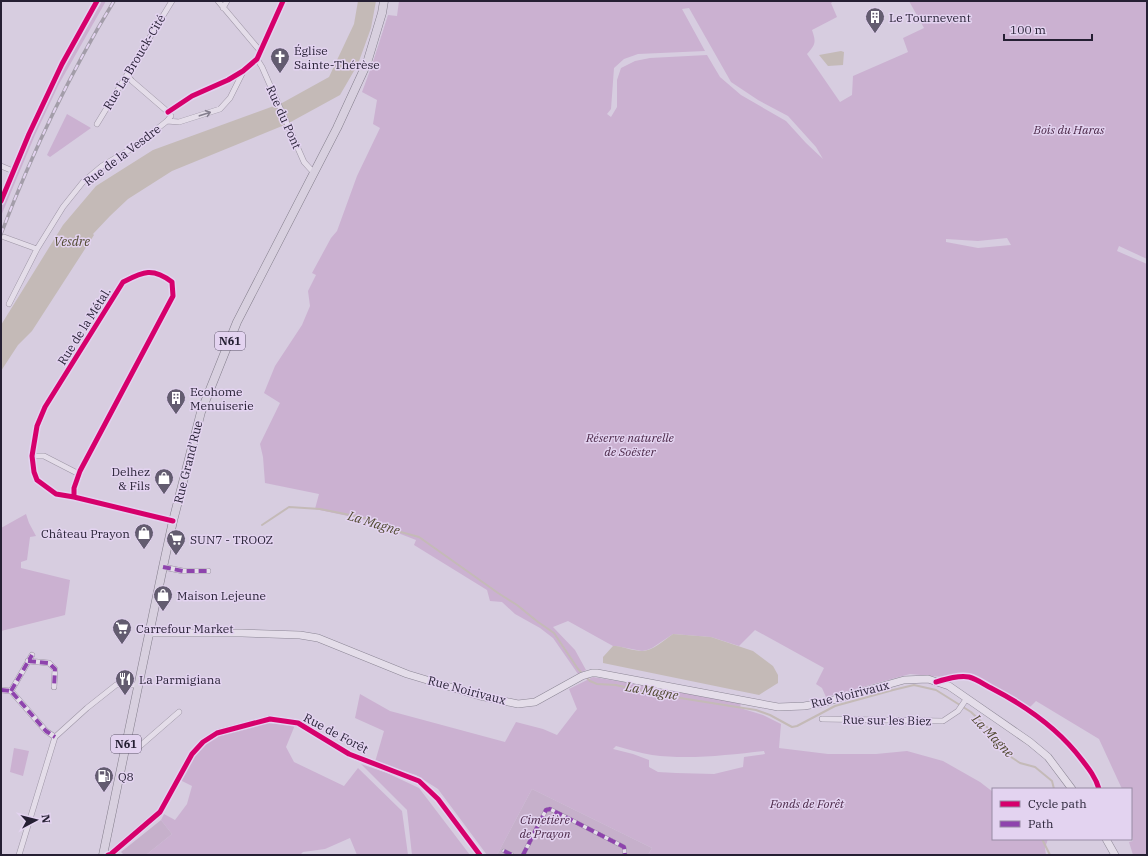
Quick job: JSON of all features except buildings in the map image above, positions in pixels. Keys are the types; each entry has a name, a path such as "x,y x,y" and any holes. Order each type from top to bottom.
{"main road":[{"name":"Rue Grand'Rue","path":"103,855 173,521 201,412 235,328 337,128 367,63 384,1"},
{"name":"Rue Noirivaux","path":"149,633 300,634 318,638 407,674 480,696 518,704 535,702 585,675 597,673 778,707 804,706 822,703 904,680 928,680 949,686 965,701 1030,742 1048,757 1071,788"},
{"path":"1108,840 1115,855"}],"street":[{"path":"1,201 13,171 62,64 97,1"},
{"name":"Rue La Brouck-Cité","path":"97,124 172,1"},
{"path":"218,1 261,52"},
{"path":"223,8 227,1"},
{"name":"Rue de la Vesdre","path":"168,112 192,96 228,80 243,71 257,59 283,1"},
{"name":"Rue du Pont","path":"257,59 262,67 304,162 314,172"},
{"name":"Rue de la Vesdre","path":"167,121 179,122 220,109 230,98 243,71"},
{"name":"Rue de la Vesdre","path":"9,304 37,249 62,207 83,182 102,166 129,150 167,121 171,116 127,75"},
{"path":"1,166 13,171"},
{"path":"4,238 37,249"},
{"name":"Rue de la Métal.","path":"74,497 74,488 79,474 173,296 172,282 162,275 143,272 123,282 45,407 37,426 32,456 34,472 37,480 56,494 173,521"},
{"path":"32,456 44,456 79,474"},
{"path":"163,567 183,571 208,571"},
{"path":"11,690 32,655"},
{"path":"28,661 49,663 55,669 54,687"},
{"path":"936,682 950,677 969,677 1011,698 1030,710 1063,737 1091,771 1099,788"},
{"path":"18,855 55,737 87,708 116,685 139,685"},
{"path":"1,690 11,690 46,731 55,737"},
{"name":"Rue sur les Biez","path":"822,719 943,721 958,711 965,701"},
{"path":"125,750 140,746 179,712"},
{"name":"Rue de Forêt","path":"108,855 160,812 192,754 203,742 217,733 270,719 298,723 349,754 419,781 438,799 480,855"},
{"path":"523,855 546,810 550,809 624,847 625,855"},
{"path":"504,851 512,855"}],"green space":[{"path":"102,1 106,1 59,84 35,135 1,216 1,207 9,186 56,83"},
{"path":"399,1 834,1 831,3 837,17 812,30 814,43 807,54 840,102 852,95 853,76 908,52 903,38 924,28 909,1 1147,1 1147,259 1119,246 1117,251 1147,264 1147,855 1133,855 1129,842 1133,841 1132,788 1122,788 1099,739 1036,701 1029,708 969,675 957,674 942,677 910,674 826,697 822,688 816,684 824,668 755,630 739,646 711,637 673,634 652,648 642,651 613,646 568,621 553,627 575,650 586,670 578,674 553,638 540,628 515,614 502,602 490,601 487,590 414,545 416,540 362,519 315,509 319,494 265,483 263,457 260,444 280,403 264,393 275,366 302,325 310,306 308,291 316,275 312,273 331,238 337,231 357,176 380,128 373,124 377,100 362,92 388,15 397,16","holes":["689,8 731,82 758,100 788,116 816,147 823,159 786,121 741,95 720,77 707,55 650,58 635,61 621,68 617,80 617,107 611,117 607,114 611,109 614,68 624,59 638,54 705,51 682,9","1007,238 1011,245 978,248 946,242 946,239 978,241"]},
{"path":"67,114 91,128 50,157 47,155"},
{"path":"26,514 36,536 30,537 27,560 21,562 21,568 70,580 65,615 1,631 1,528"},
{"name":"Fonds de Forêt","path":"593,677 741,703 740,708 763,715 781,724 779,748 828,754 876,754 907,751 943,761 980,782 992,791 992,840 1048,840 1045,848 1046,855 648,855 652,848 532,789 497,855 487,855 438,789 416,775 375,762 384,731 355,718 360,694 390,711 505,742 516,722 543,729 557,735 577,709 569,689","holes":["616,746 648,754 680,757 764,751 765,754 744,757 743,767 714,774 676,773 658,772 649,767 649,760 613,749"]},
{"path":"269,723 295,725 286,747 294,762 344,786 358,768 402,811 408,855 357,855 350,838 325,849 303,852 300,855 146,855 172,834 161,820 164,814 175,820 187,804 192,786 180,780 197,753 211,740 219,736 244,728"},
{"path":"14,748 29,751 23,776 10,772"},
{"path":"361,764 387,773 419,788 470,855 412,855 407,810"},
{"name":"Cimetière de Prayon","path":"532,789 652,848 648,855 497,855"},
{"path":"161,820 172,834 146,855 124,855 121,852"}],"water":[{"name":"Vesdre","path":"358,1 376,1 371,28 358,64 340,95 287,124 172,171 128,199 93,234 94,235 32,331 18,345 1,371 1,325 63,225 96,186 153,150 282,103 329,77 354,24"},
{"path":"841,51 844,52 843,65 828,66 819,55"},
{"path":"673,634 711,637 753,651 773,666 778,675 778,683 759,695 603,663 603,657 613,646 646,651"}],"waterway":[{"name":"La Magne","path":"262,525 289,507 320,509 365,518 397,531 419,537 517,605 554,633 583,674"},
{"name":"La Magne","path":"586,677 590,681 597,684 616,685 655,694 756,710 770,715 792,727 797,726 835,706 893,690 914,685 936,690 971,712 987,727 1008,755 1020,763 1035,767 1052,781 1054,788"},
{"name":"La Magne","path":"1042,840 1050,855"}],"railway":[{"path":"1,234 25,174 52,115 97,29 114,1"}],"marked path":[{"path":"163,567 183,571 208,571"},
{"path":"11,691 32,655"},
{"path":"28,661 49,663 55,669 54,687"},
{"path":"1,690 11,691 46,731 55,737"},
{"path":"523,855 546,810 550,809 624,847 625,855"},
{"path":"504,851 512,855"}],"cycle path":[{"path":"1,201 29,134 62,64 97,1"},
{"path":"168,112 192,96 228,80 243,71 257,59 283,1"},
{"path":"74,497 74,488 80,471 173,296 172,282 159,274 142,274 123,282 45,407 37,426 32,456 34,472 37,480 56,494 173,521"},
{"path":"936,682 957,677 969,677 1017,702 1052,728 1073,748 1085,763 1099,788"},
{"path":"108,855 160,812 192,754 203,742 217,733 270,719 298,723 349,754 419,781 438,799 480,855"}],"place":[{"name":"Le Tournevent","path":"875,34"},
{"name":"Église Sainte-Thérèse","path":"280,74"},
{"name":"Ecohome Menuiserie","path":"176,415"},
{"name":"Delhez & Fils","path":"164,495"},
{"name":"Château Prayon","path":"144,550"},
{"name":"SUN7 - TROOZ","path":"176,556"},
{"name":"Maison Lejeune","path":"163,612"},
{"name":"Carrefour Market","path":"122,645"},
{"name":"La Parmigiana","path":"125,696"},
{"name":"Q8","path":"104,793"}],"park label":[{"name":"Bois du Haras","path":"1069,129"},
{"name":"Réserve naturelle de Soëster","path":"630,444"}]}
